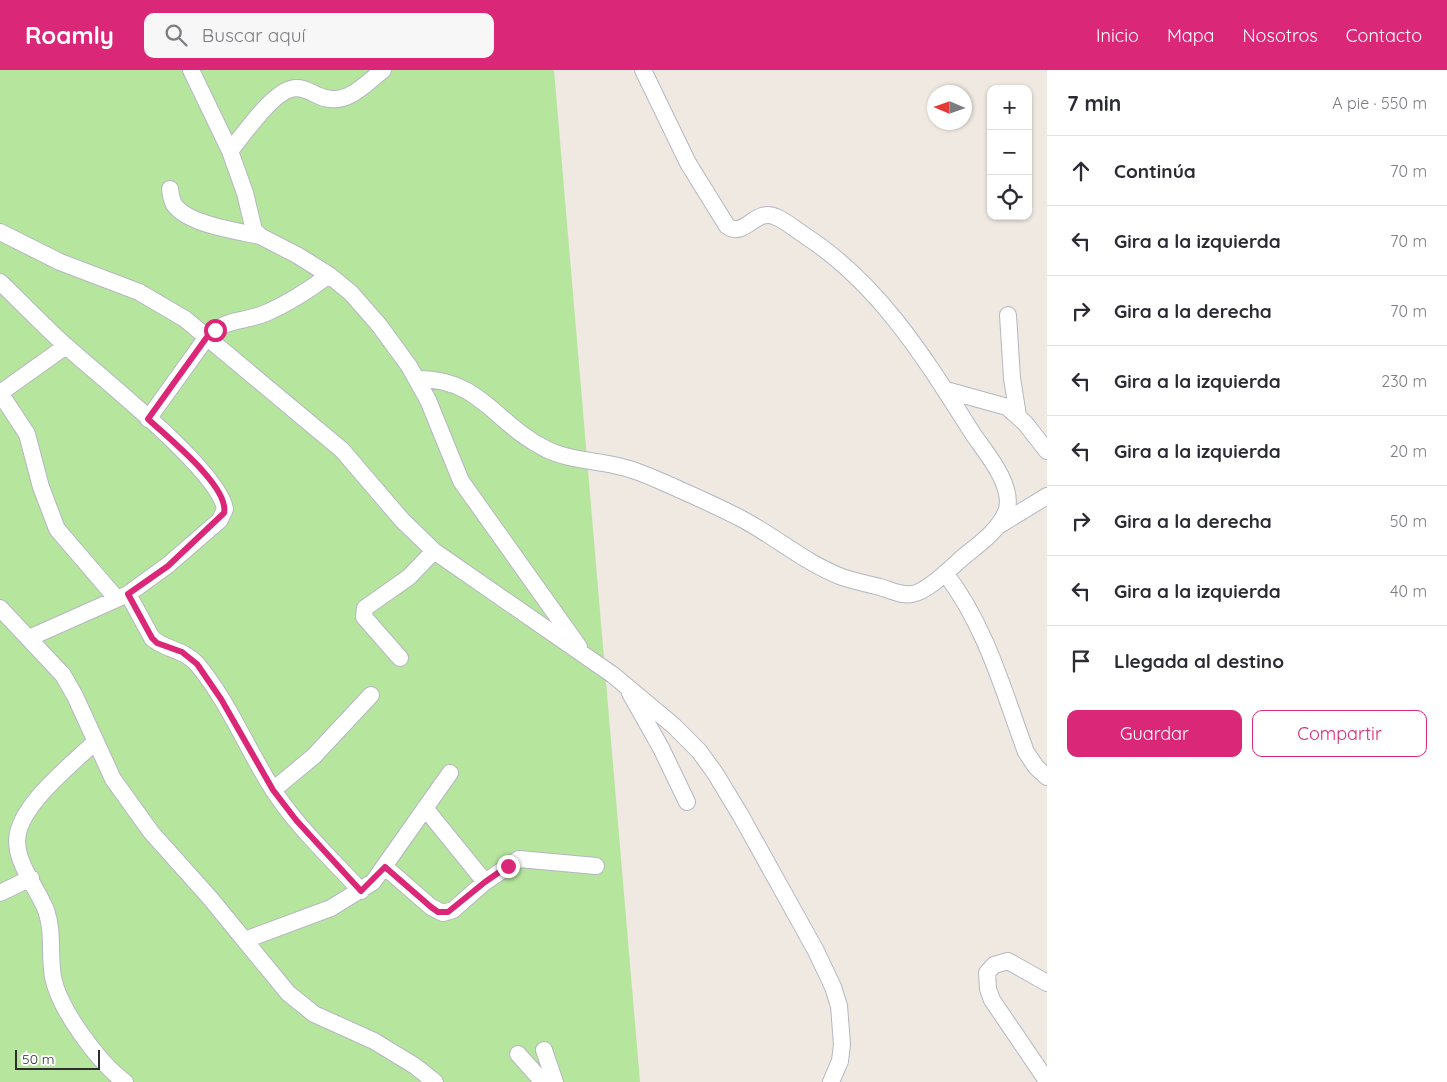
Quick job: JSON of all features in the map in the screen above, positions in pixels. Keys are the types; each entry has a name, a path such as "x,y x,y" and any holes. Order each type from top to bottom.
{"street":[{"path":"191,70 230,151 245,193 251,223 260,236"},
{"path":"230,151 282,92 300,88 326,99 341,100 357,92 383,70"},
{"path":"643,70 688,163 727,226 731,230 742,229 759,216 770,214 818,243 853,273 887,309 921,353 946,390 1003,484 1007,500 1006,510 995,528"},
{"path":"170,189 174,206 182,213 221,228 260,236 297,255 329,275 365,306 417,379 428,400 461,481 583,653"},
{"path":"0,232 60,262 140,292 163,305 207,337 342,450 402,520 434,551 583,653 628,687 674,726 715,773 816,951 833,987 842,1028 840,1062 831,1082"},
{"path":"148,419 207,337 224,324 278,308 329,275"},
{"path":"0,282 66,346 206,474 221,495 225,509 220,520 168,566 122,597 29,638"},
{"path":"1008,314 1012,378 1018,416"},
{"path":"66,346 0,393 27,434 41,487 57,529 122,597 157,643 189,656 206,676 273,790 296,820 361,891"},
{"path":"417,379 434,379 465,389 479,397 526,436 546,449 572,458 621,466 648,475 740,518 796,553 841,576 900,593 913,594 945,573 995,528 1047,496"},
{"path":"946,390 1007,407 1018,416 1047,451"},
{"path":"400,658 364,617 365,608 409,577 434,551"},
{"path":"945,573 967,603 981,630 1026,752 1036,767 1047,777"},
{"path":"0,608 62,675 75,696 114,779 151,832 300,1005 314,1014 374,1041 417,1074 435,1082"},
{"path":"628,687 661,748 687,802"},
{"path":"273,790 314,756 371,695"},
{"path":"95,742 42,795 20,823 16,846 50,924 55,985 73,1020 101,1059 113,1073 125,1082"},
{"path":"245,940 330,908 361,891 385,867 450,773"},
{"path":"425,808 485,882"},
{"path":"385,867 431,907 443,913 453,910 485,882 519,859 596,866"},
{"path":"0,893 31,878"},
{"path":"1047,983 1008,961 994,965 987,973 992,1000 1047,1081"},
{"path":"544,1050 556,1082"},
{"path":"518,1054 543,1082"}],"green space":[{"path":"0,70 554,70 640,1082 0,1082"}],"route":[{"path":"215,330 207,337 148,419 206,474 221,495 225,509 220,520 168,566 128,594 148,633 157,643 182,652 197,664 221,699 273,790 296,820 361,891 373,882 385,867 431,907 443,913 453,910 485,882 508,866"}]}
